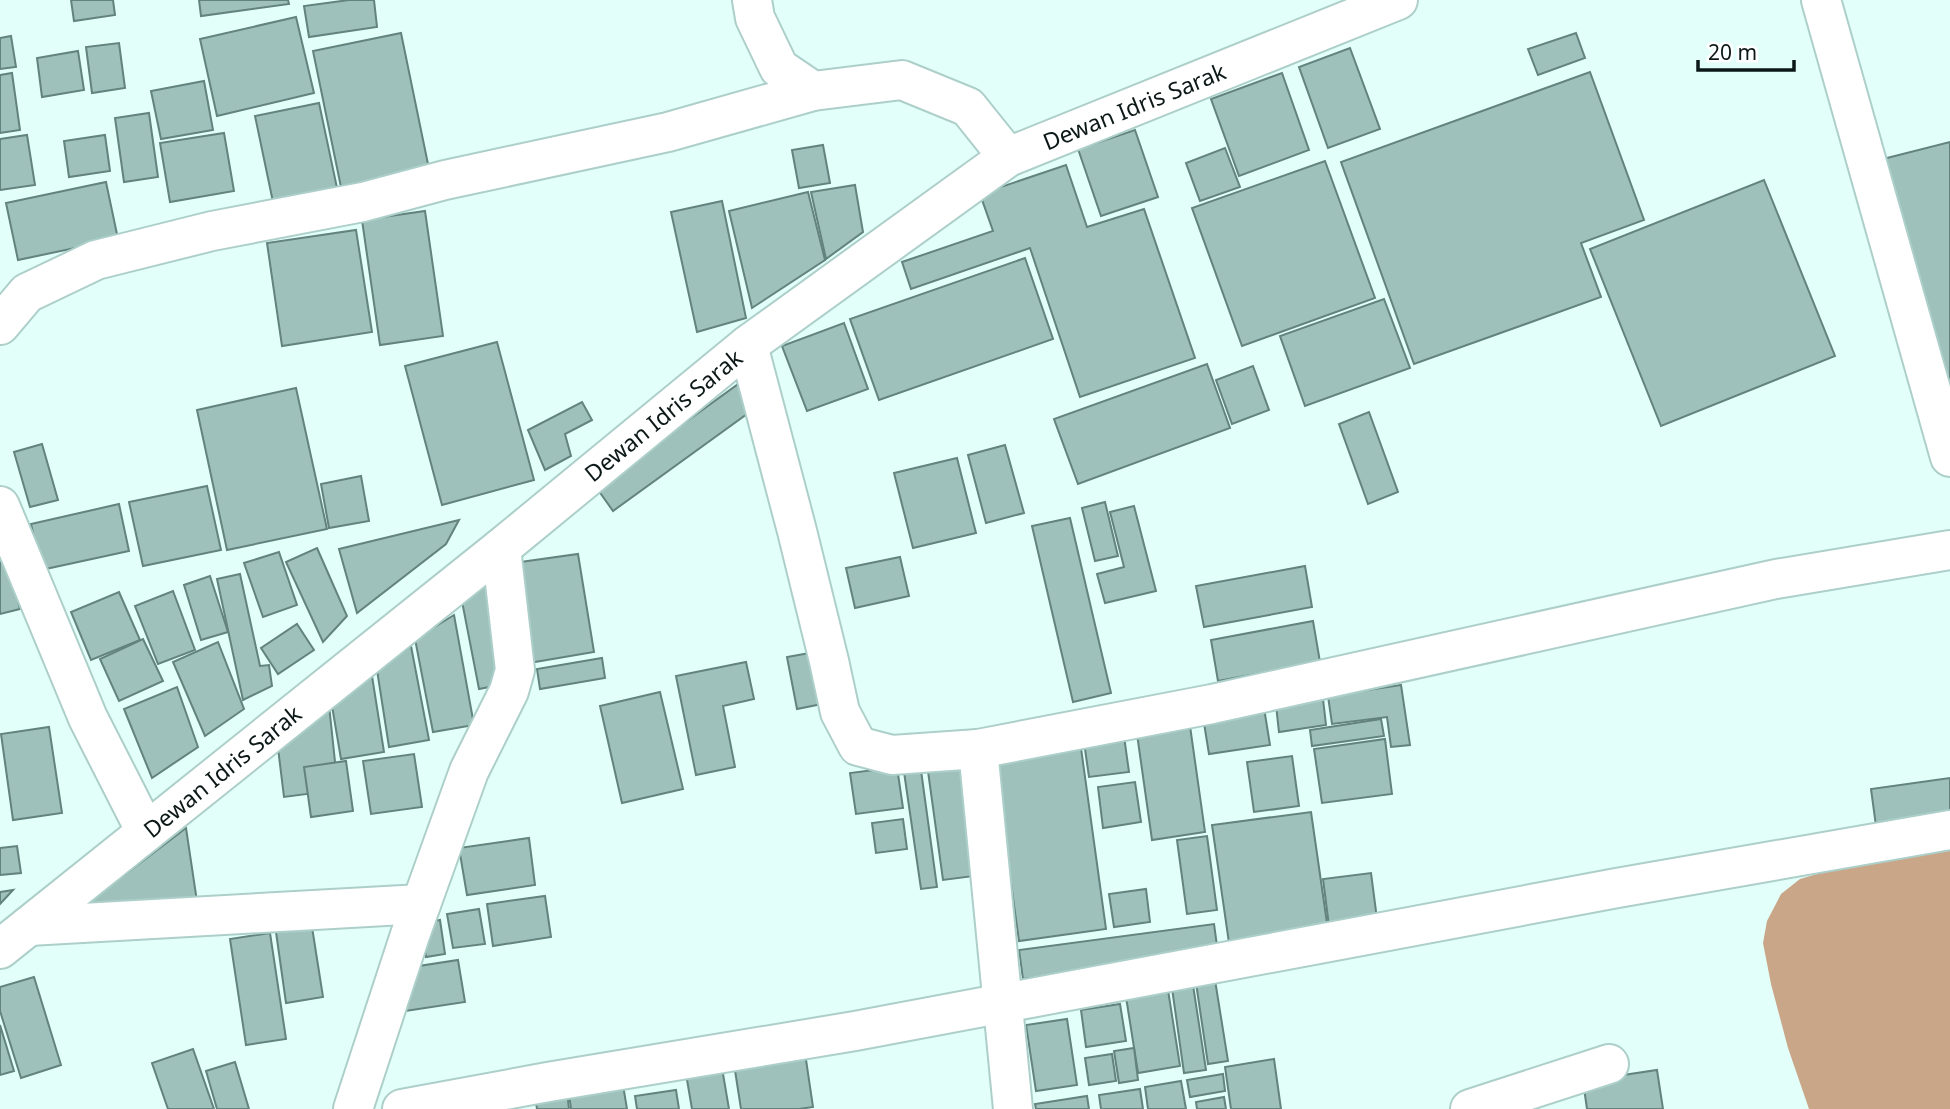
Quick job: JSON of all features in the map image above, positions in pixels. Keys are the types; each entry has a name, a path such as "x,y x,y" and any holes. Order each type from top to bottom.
{"street":[{"path":"752,0 755,18 779,68 813,91"},
{"name":"Dewan Idris Sarak","path":"0,949 501,548 748,345 1008,157 1398,0"},
{"path":"1821,0 1950,457"},
{"path":"0,325 27,293 96,260 212,231 363,202 445,180 668,132 813,91 902,80 968,107 1008,157"},
{"path":"748,345 804,557 840,712 858,746 892,755 978,749 1212,704 1776,579 1950,550"},
{"path":"0,506 88,718 146,832"},
{"path":"354,1109 421,904 469,771 509,691 516,670 501,548"},
{"path":"978,749 1013,1109"},
{"path":"402,1109 855,1031 1617,888 1950,830"},
{"path":"29,926 421,904"},
{"path":"1470,1109 1609,1064"}],"shaded area":[{"path":"1950,839 1950,1109 1809,1109 1788,1048 1763,943 1767,921 1781,894 1800,879 1902,849"}],"building":[{"path":"71,0 113,0 115,15 74,21"},
{"path":"199,0 288,0 289,4 201,16"},
{"path":"349,0 374,0 377,27 309,37 304,6"},
{"path":"296,17 314,93 217,116 200,39"},
{"path":"401,33 429,169 341,187 313,51"},
{"path":"1576,33 1585,58 1538,75 1528,49"},
{"path":"11,36 16,67 0,69 0,38"},
{"path":"119,43 125,88 92,93 86,47"},
{"path":"1350,48 1380,129 1328,148 1299,67"},
{"path":"78,51 84,90 42,97 37,58"},
{"path":"1590,72 1644,220 1581,243 1601,297 1414,364 1341,162"},
{"path":"12,73 20,130 0,133 0,75"},
{"path":"1282,73 1309,150 1239,176 1211,99"},
{"path":"204,81 213,130 161,139 151,91"},
{"path":"319,103 337,188 273,202 255,116"},
{"path":"149,113 158,177 124,182 115,118"},
{"path":"1135,130 1158,197 1101,216 1078,149"},
{"path":"224,133 234,191 170,202 160,143"},
{"path":"27,135 35,185 0,190 0,139"},
{"path":"105,135 110,171 69,177 64,141"},
{"path":"1950,142 1950,420 1883,159"},
{"path":"823,145 830,183 799,188 792,150"},
{"path":"1225,148 1240,187 1200,201 1186,163"},
{"path":"1325,161 1375,298 1242,346 1192,208"},
{"path":"1066,165 1087,227 1144,209 1195,358 1080,397 1030,248 911,289 902,262 993,231 980,194"},
{"path":"1764,180 1835,356 1661,426 1590,249"},
{"path":"106,182 118,239 18,260 6,203"},
{"path":"855,185 863,232 826,259 811,192"},
{"path":"808,192 825,260 752,308 729,211"},
{"path":"722,201 746,318 697,332 671,212"},
{"path":"425,211 443,336 380,345 362,220"},
{"path":"356,230 372,332 282,346 267,243"},
{"path":"1025,258 1053,339 879,400 850,319"},
{"path":"1384,299 1410,368 1305,406 1280,336"},
{"path":"844,323 868,389 807,411 782,346"},
{"path":"497,342 534,480 442,505 405,366"},
{"path":"1207,364 1230,428 1078,484 1054,419"},
{"path":"1253,366 1269,410 1232,424 1216,380"},
{"path":"741,382 758,406 613,511 596,487"},
{"path":"296,388 327,529 227,550 197,410"},
{"path":"582,402 592,420 565,434 571,456 545,470 528,430"},
{"path":"1369,412 1398,492 1368,504 1339,424"},
{"path":"42,444 58,500 30,507 14,452"},
{"path":"1005,445 1024,513 986,523 968,455"},
{"path":"957,458 976,533 913,548 894,473"},
{"path":"361,476 369,521 329,528 321,484"},
{"path":"207,486 221,550 143,566 129,502"},
{"path":"1105,502 1118,556 1095,561 1082,508"},
{"path":"119,504 129,551 41,570 31,524"},
{"path":"1134,506 1156,591 1105,603 1097,574 1124,567 1110,512"},
{"path":"1070,518 1111,693 1073,702 1032,526"},
{"path":"459,520 446,544 357,613 339,549"},
{"path":"0,528 20,609 0,614"},
{"path":"317,548 347,616 323,642 286,562"},
{"path":"279,552 297,605 263,617 244,563"},
{"path":"578,554 594,652 523,664 507,564"},
{"path":"900,557 909,596 855,608 846,568"},
{"path":"1305,566 1312,607 1204,627 1196,586"},
{"path":"240,574 260,666 269,665 272,686 243,700 217,579"},
{"path":"210,576 228,632 201,640 184,585"},
{"path":"486,585 505,684 479,689 460,591"},
{"path":"173,591 195,650 158,664 135,606"},
{"path":"119,592 140,640 91,660 71,612"},
{"path":"454,615 474,725 433,732 415,639"},
{"path":"1313,621 1320,662 1218,681 1211,640"},
{"path":"297,624 314,650 278,674 261,648"},
{"path":"143,639 163,681 119,701 100,659"},
{"path":"218,642 244,709 205,736 173,662"},
{"path":"411,646 429,740 389,747 377,670"},
{"path":"821,651 832,702 797,709 787,657"},
{"path":"602,658 605,678 540,689 537,669"},
{"path":"746,662 754,699 723,706 735,767 696,775 676,676"},
{"path":"372,676 384,752 341,759 332,706"},
{"path":"1401,685 1410,745 1391,747 1387,717 1332,724 1328,696"},
{"path":"177,687 198,747 152,778 124,709"},
{"path":"660,692 683,789 622,803 600,706"},
{"path":"1323,699 1326,725 1279,732 1276,705"},
{"path":"329,705 338,790 284,797 278,748"},
{"path":"1264,708 1270,745 1209,754 1203,717"},
{"path":"1381,719 1384,736 1312,746 1310,730"},
{"path":"1190,726 1205,832 1152,840 1137,734"},
{"path":"49,727 62,813 13,820 1,734"},
{"path":"1123,729 1129,772 1089,777 1083,735"},
{"path":"1385,739 1392,794 1322,803 1314,749"},
{"path":"1081,748 1106,929 1019,941 994,761"},
{"path":"414,754 422,807 371,814 363,761"},
{"path":"1292,756 1299,806 1254,812 1247,762"},
{"path":"966,759 982,875 943,880 927,764"},
{"path":"346,761 353,811 311,817 304,767"},
{"path":"920,763 937,887 921,889 903,765"},
{"path":"897,767 903,808 856,814 850,773"},
{"path":"1950,778 1950,816 1876,826 1871,789"},
{"path":"1135,782 1141,822 1103,828 1098,787"},
{"path":"1311,812 1328,930 1229,943 1212,825"},
{"path":"903,819 907,849 876,853 872,823"},
{"path":"186,828 198,908 102,918 89,902"},
{"path":"1207,836 1217,910 1187,914 1177,840"},
{"path":"529,838 535,885 467,895 459,848"},
{"path":"17,846 21,873 0,875 0,848"},
{"path":"1371,873 1377,919 1329,926 1323,879"},
{"path":"1146,889 1150,922 1114,927 1109,894"},
{"path":"13,890 0,904 0,892"},
{"path":"545,896 551,937 493,946 487,904"},
{"path":"479,909 485,944 453,948 447,914"},
{"path":"440,920 445,954 426,957 421,923"},
{"path":"1214,924 1218,953 1023,979 1019,950"},
{"path":"312,927 323,997 286,1003 276,932"},
{"path":"270,933 286,1039 246,1045 230,939"},
{"path":"458,960 465,1002 392,1013 406,968"},
{"path":"34,977 61,1065 21,1078 0,1011 0,987"},
{"path":"1215,980 1228,1061 1208,1064 1196,983"},
{"path":"1193,985 1206,1070 1184,1073 1172,988"},
{"path":"1168,990 1180,1066 1138,1073 1126,997"},
{"path":"1120,1004 1126,1041 1086,1047 1081,1010"},
{"path":"1067,1019 1077,1085 1036,1091 1026,1025"},
{"path":"0,1025 14,1071 0,1075"},
{"path":"1134,1048 1138,1080 1119,1083 1114,1051"},
{"path":"193,1049 214,1109 168,1109 152,1063"},
{"path":"805,1053 813,1107 741,1109 734,1064"},
{"path":"1112,1054 1116,1081 1089,1085 1085,1058"},
{"path":"1274,1059 1281,1109 1231,1109 1225,1067"},
{"path":"235,1062 249,1109 217,1109 206,1071"},
{"path":"722,1068 729,1109 692,1109 686,1074"},
{"path":"1657,1070 1663,1109 1587,1109 1583,1081"},
{"path":"1223,1074 1225,1091 1190,1097 1187,1080"},
{"path":"1181,1081 1186,1109 1148,1109 1145,1087"},
{"path":"623,1085 627,1109 571,1109 569,1093"},
{"path":"1140,1089 1143,1109 1101,1109 1099,1095"},
{"path":"676,1090 679,1109 637,1109 635,1096"},
{"path":"567,1092 569,1109 537,1109 535,1097"},
{"path":"1087,1096 1089,1109 1036,1109 1035,1104"},
{"path":"1224,1097 1226,1109 1197,1109 1196,1102"}]}
